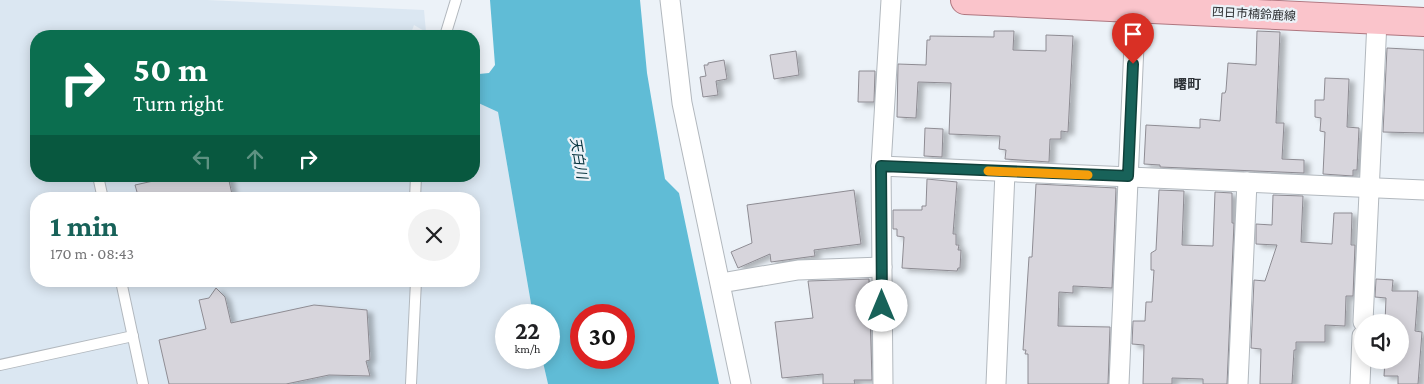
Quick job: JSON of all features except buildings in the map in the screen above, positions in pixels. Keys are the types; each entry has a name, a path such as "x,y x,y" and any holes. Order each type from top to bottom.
{"main road":[{"name":"四日市楠鈴鹿線","path":"965,0 1135,4 1361,13 1424,22"}],"street":[{"path":"670,0 682,103 741,384"},
{"path":"883,384 881,166 891,0"},
{"path":"1119,384 1135,4"},
{"path":"1361,13 1369,188 1363,314"},
{"path":"881,166 1424,190"},
{"path":"996,384 1005,172"},
{"path":"1238,384 1247,182"},
{"path":"721,283 798,270 882,267"},
{"path":"1360,384 1361,369"}],"lane":[{"path":"447,30 456,0"},
{"path":"122,287 143,384"},
{"path":"411,384 416,287"},
{"path":"0,366 133,336"}],"shaded area":[{"path":"0,0 207,0 424,10 426,30 414,25 412,30 30,30 30,182 480,182 480,104 498,112 531,304 495,304 495,369 545,369 548,384 0,384"}],"water":[{"name":"天白川","path":"490,0 640,0 647,73 665,179 679,193 719,384 548,384 545,369 560,369 560,304 531,304 498,112 480,104 480,74 489,73 495,65"}],"slow traffic":[{"path":"988,171 1088,175"}],"district":[{"name":"曙町","path":"1187,84"}],"route":[{"path":"882,306 881,166 1128,176 1133,64"}]}
